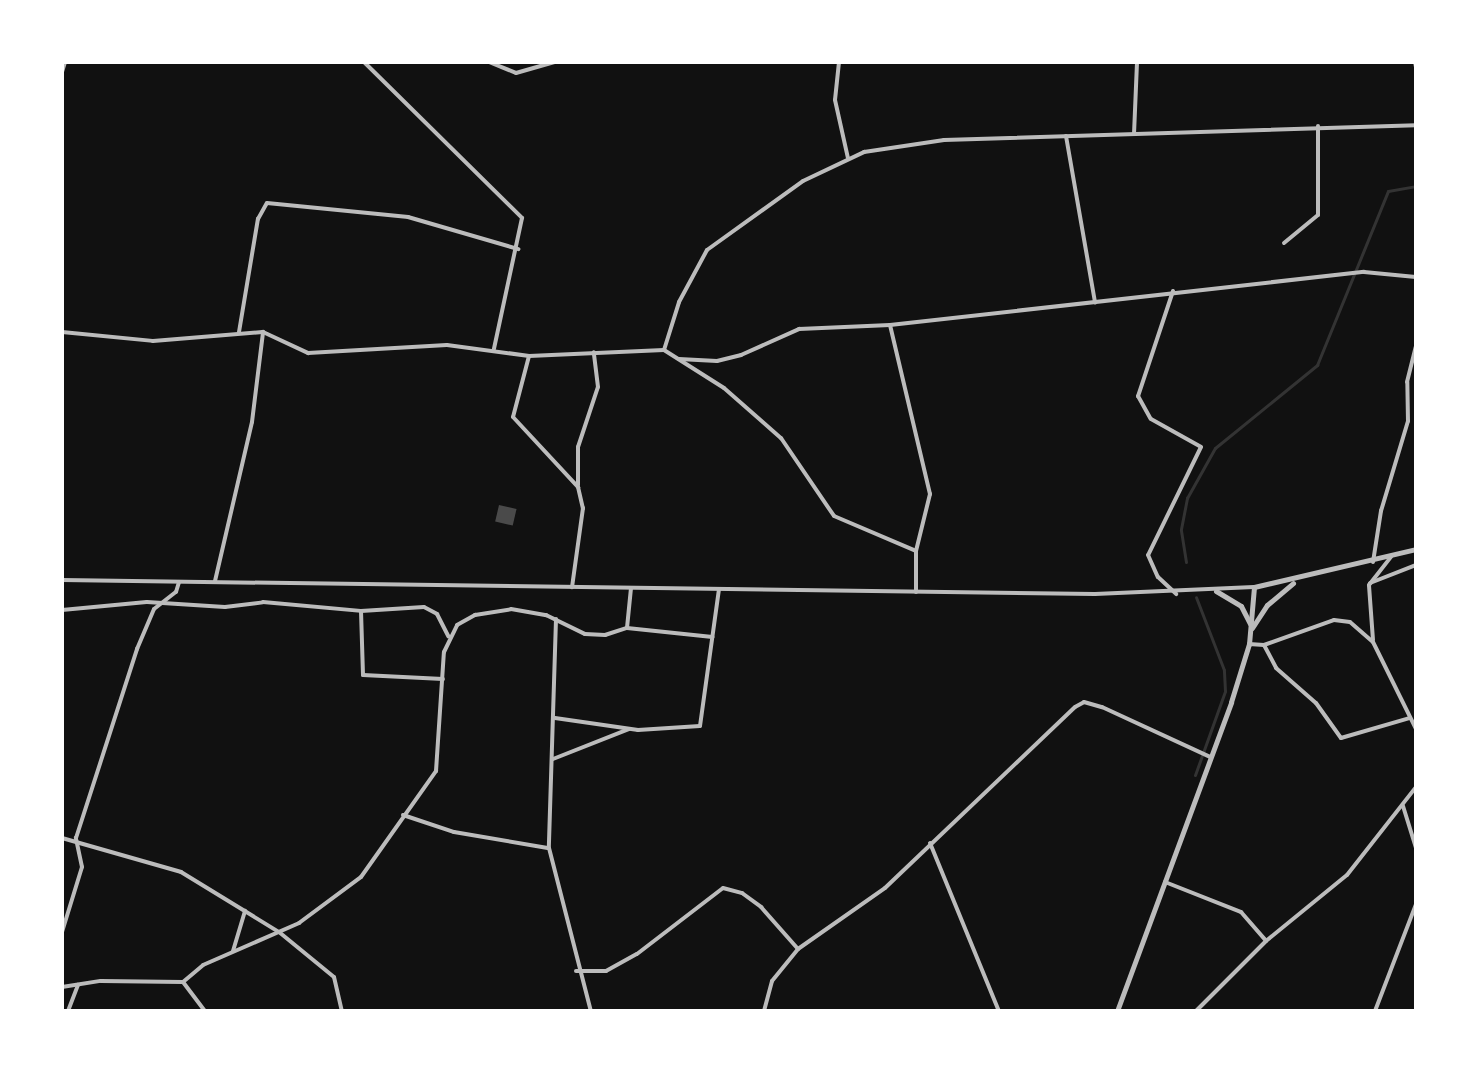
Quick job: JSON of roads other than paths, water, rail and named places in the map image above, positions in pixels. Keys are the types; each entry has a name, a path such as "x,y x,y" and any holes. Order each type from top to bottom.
{"street":[{"path":"62,72 65,62"},
{"path":"364,62 522,218 518,249 494,350"},
{"path":"489,62 516,73 554,62"},
{"path":"839,62 835,100 848,158"},
{"path":"1134,134 1137,62"},
{"path":"664,350 679,302 707,250 739,222 848,158 944,140 1416,125"},
{"path":"1284,243 1318,215 1318,126"},
{"path":"1066,136 1095,303"},
{"path":"239,332 258,219 267,203 408,217 518,249"},
{"path":"677,359 717,361 741,355 799,329 890,325 1364,272 1416,277"},
{"path":"1173,291 1138,396 1151,419 1201,447 1148,555 1158,577 1176,594"},
{"path":"890,325 930,494 916,551 916,592"},
{"path":"62,332 153,341 263,332 308,353 447,345 529,356 664,350 724,388 781,438 834,516 916,551"},
{"path":"214,582 252,422 263,332"},
{"path":"1373,562 1381,511 1408,421 1407,393 1416,347"},
{"path":"572,587 583,508 578,487 578,447 598,387 594,352"},
{"path":"529,356 513,417 578,487"},
{"path":"1407,393 1416,391"},
{"path":"62,580 1176,594 1254,587 1298,579 1416,549"},
{"path":"1373,642 1370,583 1391,557"},
{"path":"1370,583 1416,565"},
{"path":"1251,629 1267,605 1298,579"},
{"path":"62,932 82,867 76,838 137,649 161,602 176,592 179,582"},
{"path":"1117,1011 1212,758 1249,644 1254,587"},
{"path":"627,628 631,588"},
{"path":"555,718 630,728 700,726 719,589"},
{"path":"1216,591 1241,606 1251,629"},
{"path":"62,610 161,602 225,607 263,602 361,611 432,609 448,636 436,771 342,895 279,932 203,965 183,982 62,987"},
{"path":"448,636 466,619 511,609 556,619 595,636 627,628 644,634 713,637"},
{"path":"361,611 363,675 443,679"},
{"path":"556,619 549,848 576,971 591,1011"},
{"path":"1249,644 1264,645 1334,620 1364,629 1416,729"},
{"path":"1264,645 1276,668 1316,703 1341,738 1410,718"},
{"path":"764,1011 772,981 798,949 885,888 1033,743 1084,702 1212,758"},
{"path":"553,759 630,728"},
{"path":"1196,1011 1266,941 1347,875 1416,787"},
{"path":"1403,806 1416,848"},
{"path":"403,815 454,832 549,848"},
{"path":"62,838 76,838 181,872 279,932 334,977 342,1011"},
{"path":"930,843 999,1011"},
{"path":"1165,882 1241,912 1266,941"},
{"path":"576,971 606,971 637,954 723,888 742,893 761,907 798,949"},
{"path":"1375,1011 1416,904"},
{"path":"233,952 245,911"},
{"path":"183,982 205,1011"},
{"path":"68,1011 78,985"}],"waterway":[{"path":"1186,562 1181,529 1187,498 1215,448 1317,365 1388,191 1416,186"},
{"path":"1195,775 1225,691 1224,670 1196,597"}]}
